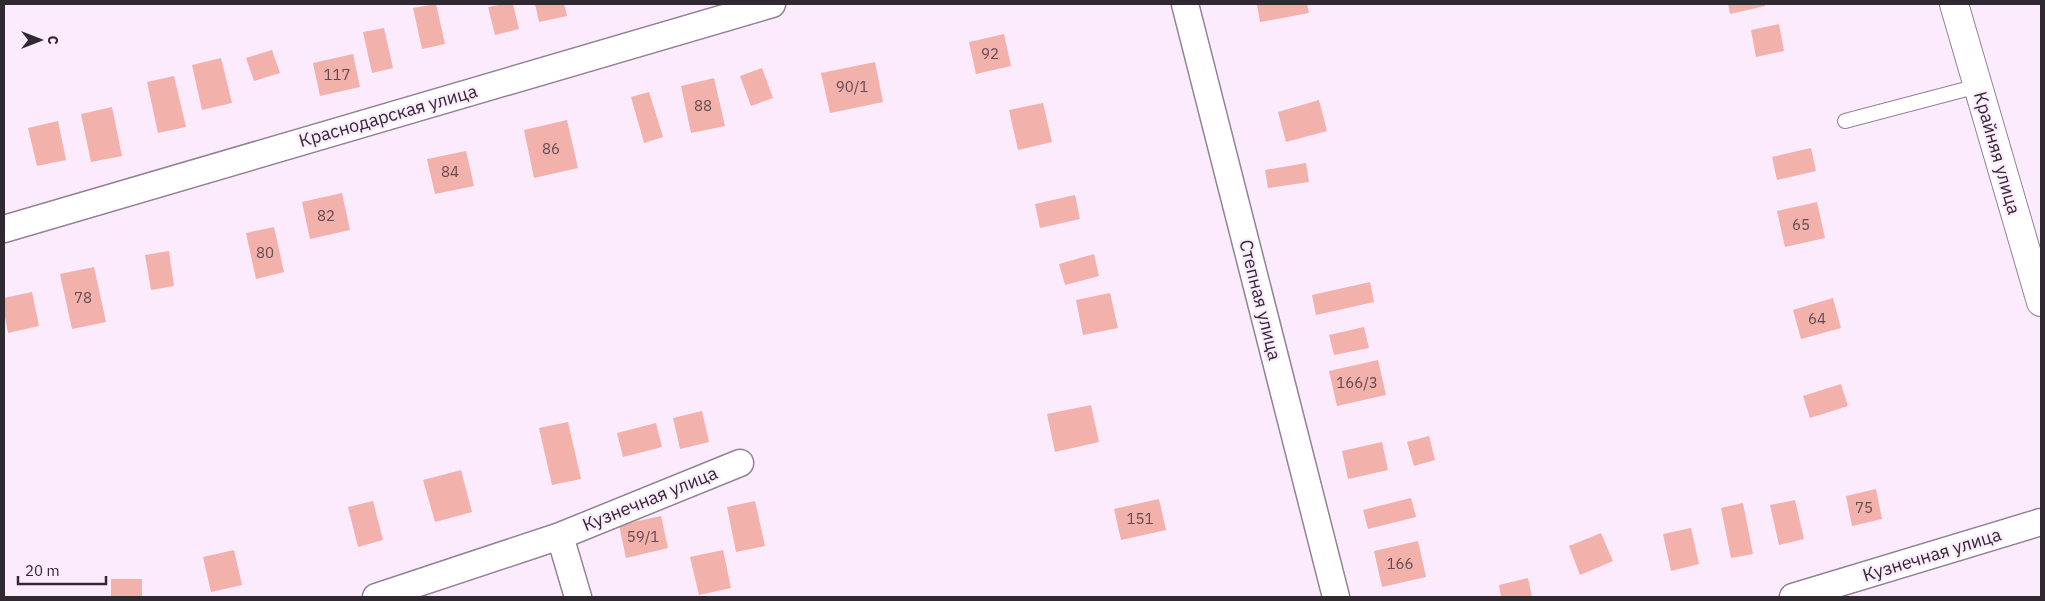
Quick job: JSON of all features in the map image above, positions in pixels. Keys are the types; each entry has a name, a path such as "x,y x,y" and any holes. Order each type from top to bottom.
{"main road":[{"name":"Крайняя улица","path":"1954,4 2041,302"}],"street":[{"name":"Краснодарская улица","path":"4,229 772,4"},
{"name":"Степная улица","path":"1185,4 1336,597"},
{"name":"Кузнечная улица","path":"376,597 560,536 740,463"},
{"name":"Кузнечная улица","path":"1794,597 2041,522"},
{"name":"Кузнечная улица","path":"560,536 578,597"}],"lane":[{"path":"1845,121 1978,86"}],"building":[{"path":"436,4 445,44 422,49 413,8"},
{"path":"513,4 519,29 495,35 488,7"},
{"path":"535,4 564,4 567,16 539,22"},
{"path":"1307,4 1309,13 1260,22 1257,5"},
{"path":"1728,4 1764,4 1765,6 1730,14"},
{"path":"1779,24 1784,51 1756,57 1751,30"},
{"path":"384,28 393,68 372,73 363,32"},
{"path":"1004,34 1011,66 976,74 969,42"},
{"path":"272,50 280,73 254,81 246,58"},
{"path":"353,54 360,87 320,96 313,63"},
{"path":"221,58 232,103 202,110 192,65"},
{"path":"875,62 883,102 830,113 821,73"},
{"path":"762,68 773,98 751,106 740,76"},
{"path":"174,76 186,127 158,133 147,82"},
{"path":"714,78 725,126 691,133 681,86"},
{"path":"649,92 663,137 644,143 631,97"},
{"path":"1319,100 1327,131 1286,142 1278,112"},
{"path":"1043,103 1052,142 1018,150 1009,110"},
{"path":"112,107 122,156 91,162 81,114"},
{"path":"567,120 578,168 534,178 524,130"},
{"path":"58,121 66,160 37,166 28,128"},
{"path":"1811,148 1816,171 1777,180 1772,157"},
{"path":"466,151 474,186 435,194 427,159"},
{"path":"1306,163 1309,182 1268,188 1265,170"},
{"path":"342,193 350,230 310,239 302,202"},
{"path":"1075,195 1080,219 1040,228 1035,204"},
{"path":"1817,202 1825,238 1785,247 1777,211"},
{"path":"274,227 284,272 256,279 246,233"},
{"path":"169,251 174,286 151,290 145,255"},
{"path":"1094,254 1099,276 1065,285 1059,264"},
{"path":"94,267 106,322 72,329 60,274"},
{"path":"1370,282 1374,302 1316,315 1312,295"},
{"path":"32,292 39,326 8,333 4,312 4,298"},
{"path":"1110,293 1118,328 1083,335 1076,300"},
{"path":"1833,298 1841,328 1801,339 1793,310"},
{"path":"1364,327 1369,348 1334,355 1329,335"},
{"path":"1378,360 1386,395 1337,406 1329,371"},
{"path":"1841,384 1848,406 1810,418 1803,396"},
{"path":"1091,405 1099,442 1055,452 1047,414"},
{"path":"702,411 709,442 680,449 673,418"},
{"path":"568,422 581,479 552,485 539,428"},
{"path":"656,423 662,447 623,457 617,433"},
{"path":"1429,436 1435,460 1414,466 1407,442"},
{"path":"1382,442 1388,470 1348,479 1342,451"},
{"path":"461,470 472,512 435,522 423,480"},
{"path":"1876,489 1882,519 1852,526 1846,496"},
{"path":"1411,498 1416,517 1368,529 1363,510"},
{"path":"1159,499 1166,530 1121,540 1114,509"},
{"path":"1795,500 1804,539 1779,545 1770,505"},
{"path":"373,501 383,540 358,547 348,507"},
{"path":"755,501 765,546 736,552 727,507"},
{"path":"1743,503 1753,554 1731,558 1721,508"},
{"path":"661,516 668,548 626,558 619,525"},
{"path":"1691,528 1699,564 1671,571 1663,534"},
{"path":"1601,533 1613,561 1580,575 1569,546"},
{"path":"1418,541 1426,577 1382,587 1374,551"},
{"path":"234,550 242,585 211,592 203,557"},
{"path":"723,550 731,588 699,595 690,557"},
{"path":"1528,578 1532,597 1501,597 1499,585"},
{"path":"111,579 142,579 142,597 111,597"}]}
